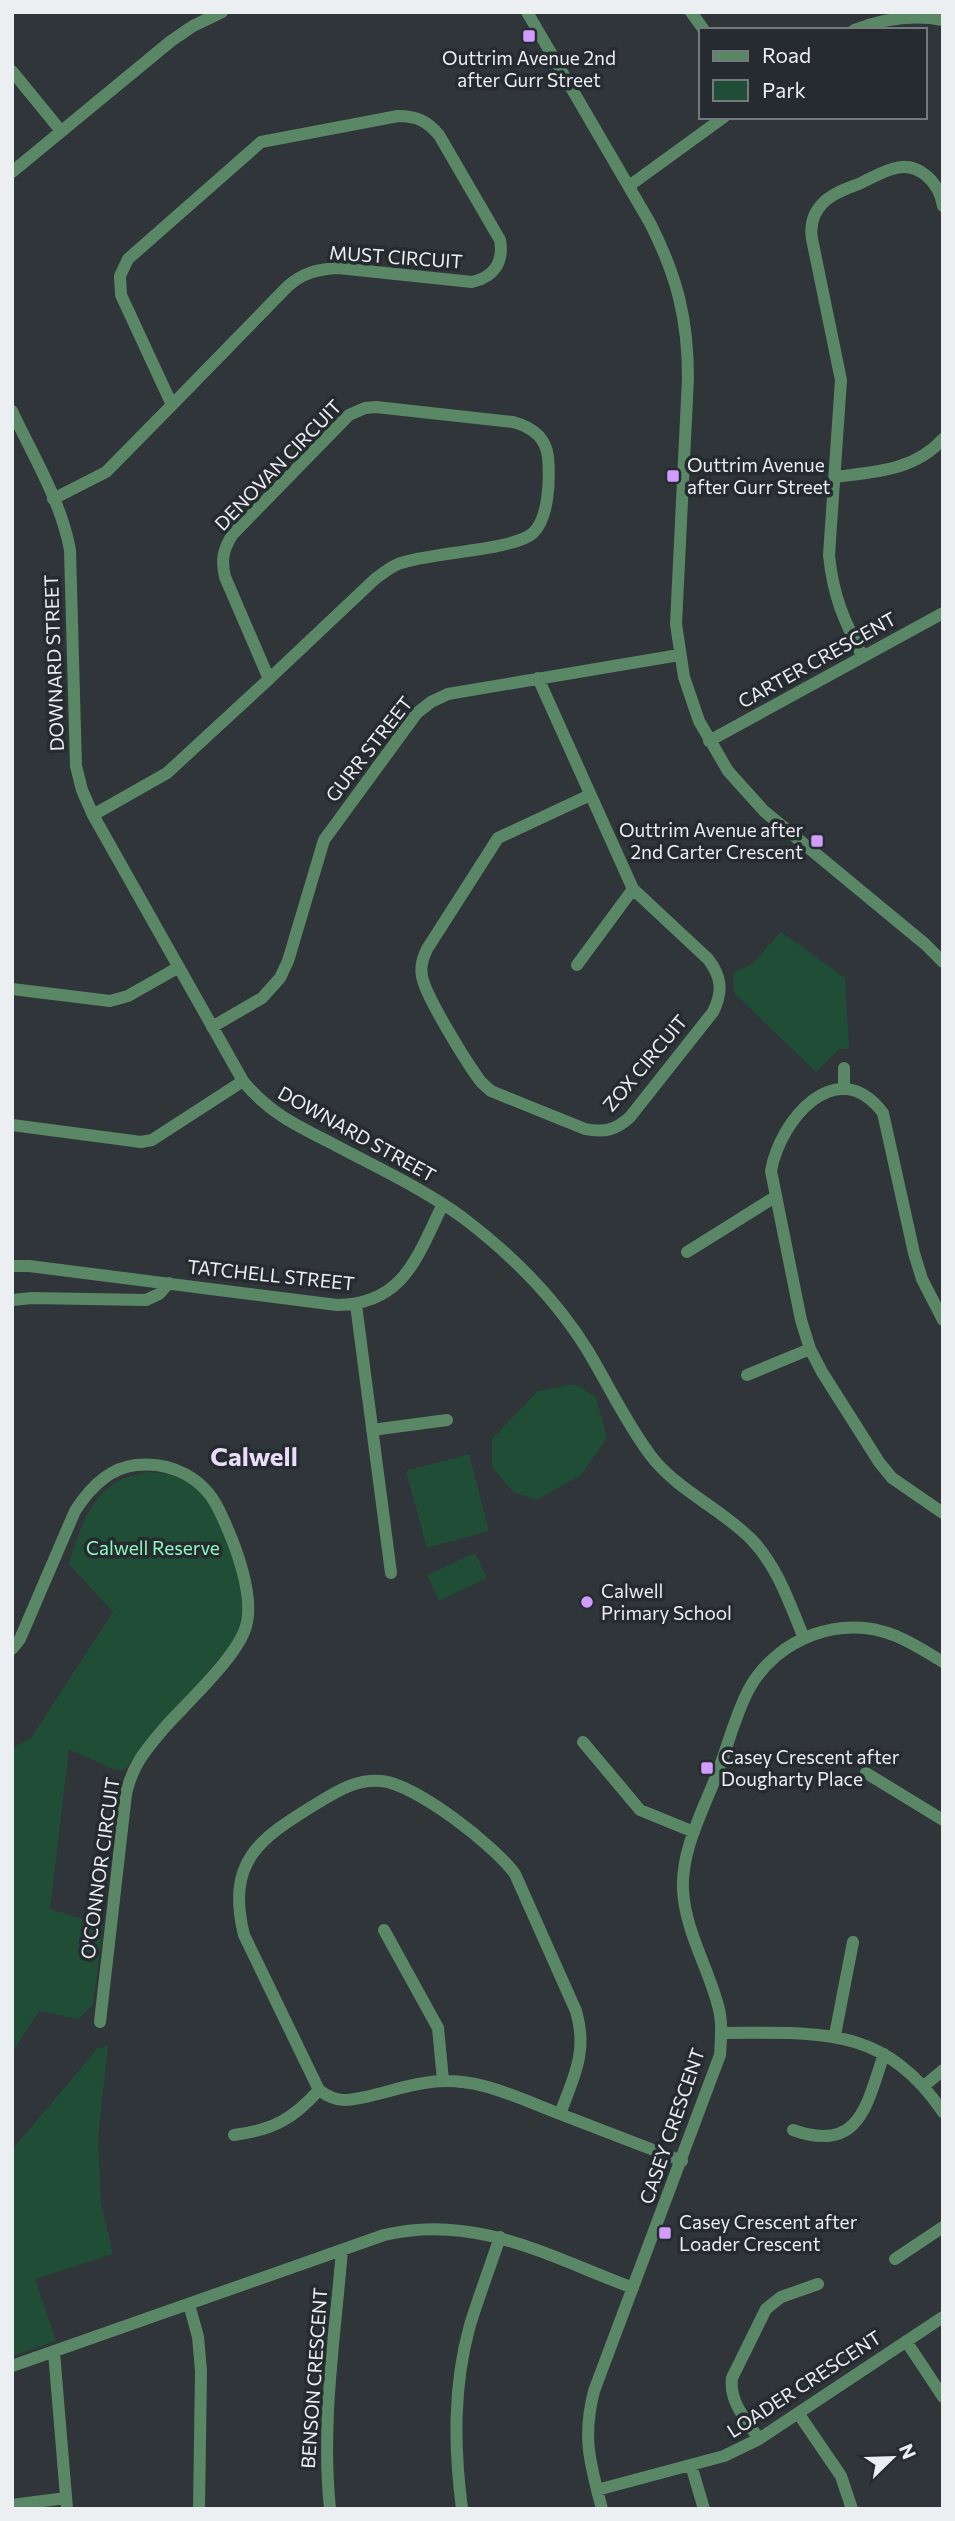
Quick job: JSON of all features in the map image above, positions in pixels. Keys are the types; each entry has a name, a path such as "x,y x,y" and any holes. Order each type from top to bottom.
{"street":[{"path":"12,172 171,41 193,26 222,12"},
{"path":"527,12 667,255 679,289 686,324 688,379 676,609 679,655 691,699 709,741 739,785 764,811 925,944 943,962"},
{"path":"691,12 703,28"},
{"path":"858,28 902,17 943,20"},
{"path":"12,71 61,131"},
{"name":"MUST CIRCUIT","path":"54,499 106,472 172,405 287,287 307,273 338,268 472,282 491,274 500,260 500,240 430,124 419,118 398,116 261,142 128,259 120,276 121,295 172,405"},
{"path":"629,186 721,119"},
{"path":"863,657 843,619 831,581 829,555 841,380 812,239 815,213 823,202 834,195 900,167 913,169 930,178 938,189 943,206"},
{"name":"DENOVAN CIRCUIT","path":"93,815 167,773 390,568 416,559 513,542 532,534 540,525 545,512 549,463 547,450 537,433 526,425 513,422 376,407 359,410 344,419 233,534 223,551 225,577 268,679"},
{"name":"DOWNARD STREET","path":"12,411 54,499 66,530 70,550 76,766 82,790 93,815 243,1081 256,1097 281,1117 443,1204 508,1255 551,1300 587,1350 652,1458 674,1480 750,1538 764,1554 804,1638"},
{"path":"835,477 893,469 923,457 943,439"},
{"name":"CARTER CRESCENT","path":"709,741 943,613"},
{"name":"GURR STREET","path":"212,1027 262,998 280,978 288,961 324,840 417,713 448,694 679,655"},
{"name":"ZOX CIRCUIT","path":"538,678 633,889 716,969 721,988 719,1001 712,1012 630,1117 610,1131 597,1132 491,1091 477,1077 426,990 421,972 422,960 499,838 590,795"},
{"path":"577,965 633,889"},
{"path":"12,989 110,1001 128,996 179,967"},
{"path":"844,1068 844,1089"},
{"path":"12,1125 141,1142 152,1140 243,1081"},
{"path":"943,1320 922,1279 914,1253 883,1113 875,1102 864,1094 844,1089 829,1090 809,1102 781,1138 771,1171 801,1320 810,1349 872,1451 892,1478 943,1513"},
{"path":"687,1252 775,1197"},
{"name":"TATCHELL STREET","path":"12,1266 337,1305 356,1305 380,1297 400,1281 443,1204"},
{"name":"TATCHELL STREET","path":"12,1300 146,1300 159,1294 169,1283"},
{"path":"356,1305 391,1573"},
{"path":"747,1375 810,1349"},
{"path":"372,1430 447,1420"},
{"name":"O'CONNOR CIRCUIT","path":"12,1649 20,1639 75,1511 85,1495 99,1481 125,1467 155,1464 183,1472 206,1490 222,1515 247,1586 247,1625 235,1649 145,1750 130,1774 100,2022"},
{"name":"CASEY CRESCENT","path":"602,2509 588,2451 588,2414 594,2391 718,2066 722,2033 718,2004 684,1901 684,1865 748,1691 770,1661 789,1646 826,1630 849,1627 895,1635 943,1662"},
{"path":"583,1742 640,1810 694,1832"},
{"path":"866,1773 943,1820"},
{"path":"560,2114 580,2063 581,2028 515,1874 500,1855 423,1796 398,1784 379,1780 342,1788 274,1830 253,1854 241,1883 239,1915 244,1936 319,2090 331,2098 345,2100 443,2080 463,2080 482,2084 682,2161"},
{"path":"384,1930 438,2028 443,2080"},
{"path":"835,2035 853,1942"},
{"path":"722,2033 804,2032 835,2035 860,2042 905,2068 924,2086 943,2112"},
{"path":"793,2130 811,2136 826,2137 841,2133 854,2125 866,2106 884,2054"},
{"path":"924,2086 943,2070"},
{"path":"234,2135 258,2132 282,2123 302,2108 319,2090"},
{"path":"895,2259 943,2227"},
{"path":"12,2366 384,2235 428,2228 457,2229 500,2237 633,2288"},
{"path":"462,2509 456,2450 458,2386 471,2324 500,2237"},
{"name":"BENSON CRESCENT","path":"330,2509 326,2432 342,2249"},
{"path":"758,2439 733,2400 730,2389 732,2378 766,2309 781,2298 818,2284"},
{"path":"189,2304 198,2337 201,2371 199,2509"},
{"name":"LOADER CRESCENT","path":"597,2490 724,2456 758,2439 943,2317"},
{"path":"906,2341 943,2397"},
{"path":"12,2505 66,2503 54,2352"},
{"path":"798,2413 841,2476 852,2509"},
{"path":"691,2465 705,2509"}],"green space":[{"path":"781,932 845,978 849,1048 838,1050 816,1072 734,993 733,973 752,964"},
{"path":"575,1384 596,1397 607,1438 581,1475 536,1500 513,1492 492,1467 492,1439 538,1391"},
{"path":"469,1454 489,1531 427,1548 406,1471"},
{"name":"Calwell Reserve","path":"148,1472 174,1474 201,1489 216,1513 246,1596 238,1637 123,1771 110,1768 69,1749 50,1909 103,1925 93,2004 79,2019 39,2011 12,2053 12,1748 31,1738 113,1612 69,1564 87,1516 93,1505 110,1487 123,1479"},
{"path":"475,1553 487,1578 439,1601 427,1575"},
{"path":"108,2045 98,2138 101,2203 113,2254 35,2279 56,2341 12,2356 12,2150 97,2049"}],"place":[{"name":"Outtrim Avenue 2nd after Gurr Street","path":"529,36"},
{"name":"Outtrim Avenue after Gurr Street","path":"673,476"},
{"name":"Outtrim Avenue after 2nd Carter Crescent","path":"817,841"},
{"name":"Calwell Primary School","path":"587,1602"},
{"name":"Casey Crescent after Dougharty Place","path":"707,1768"},
{"name":"Casey Crescent after Loader Crescent","path":"665,2233"}],"district":[{"name":"Calwell","path":"254,1457"}]}
